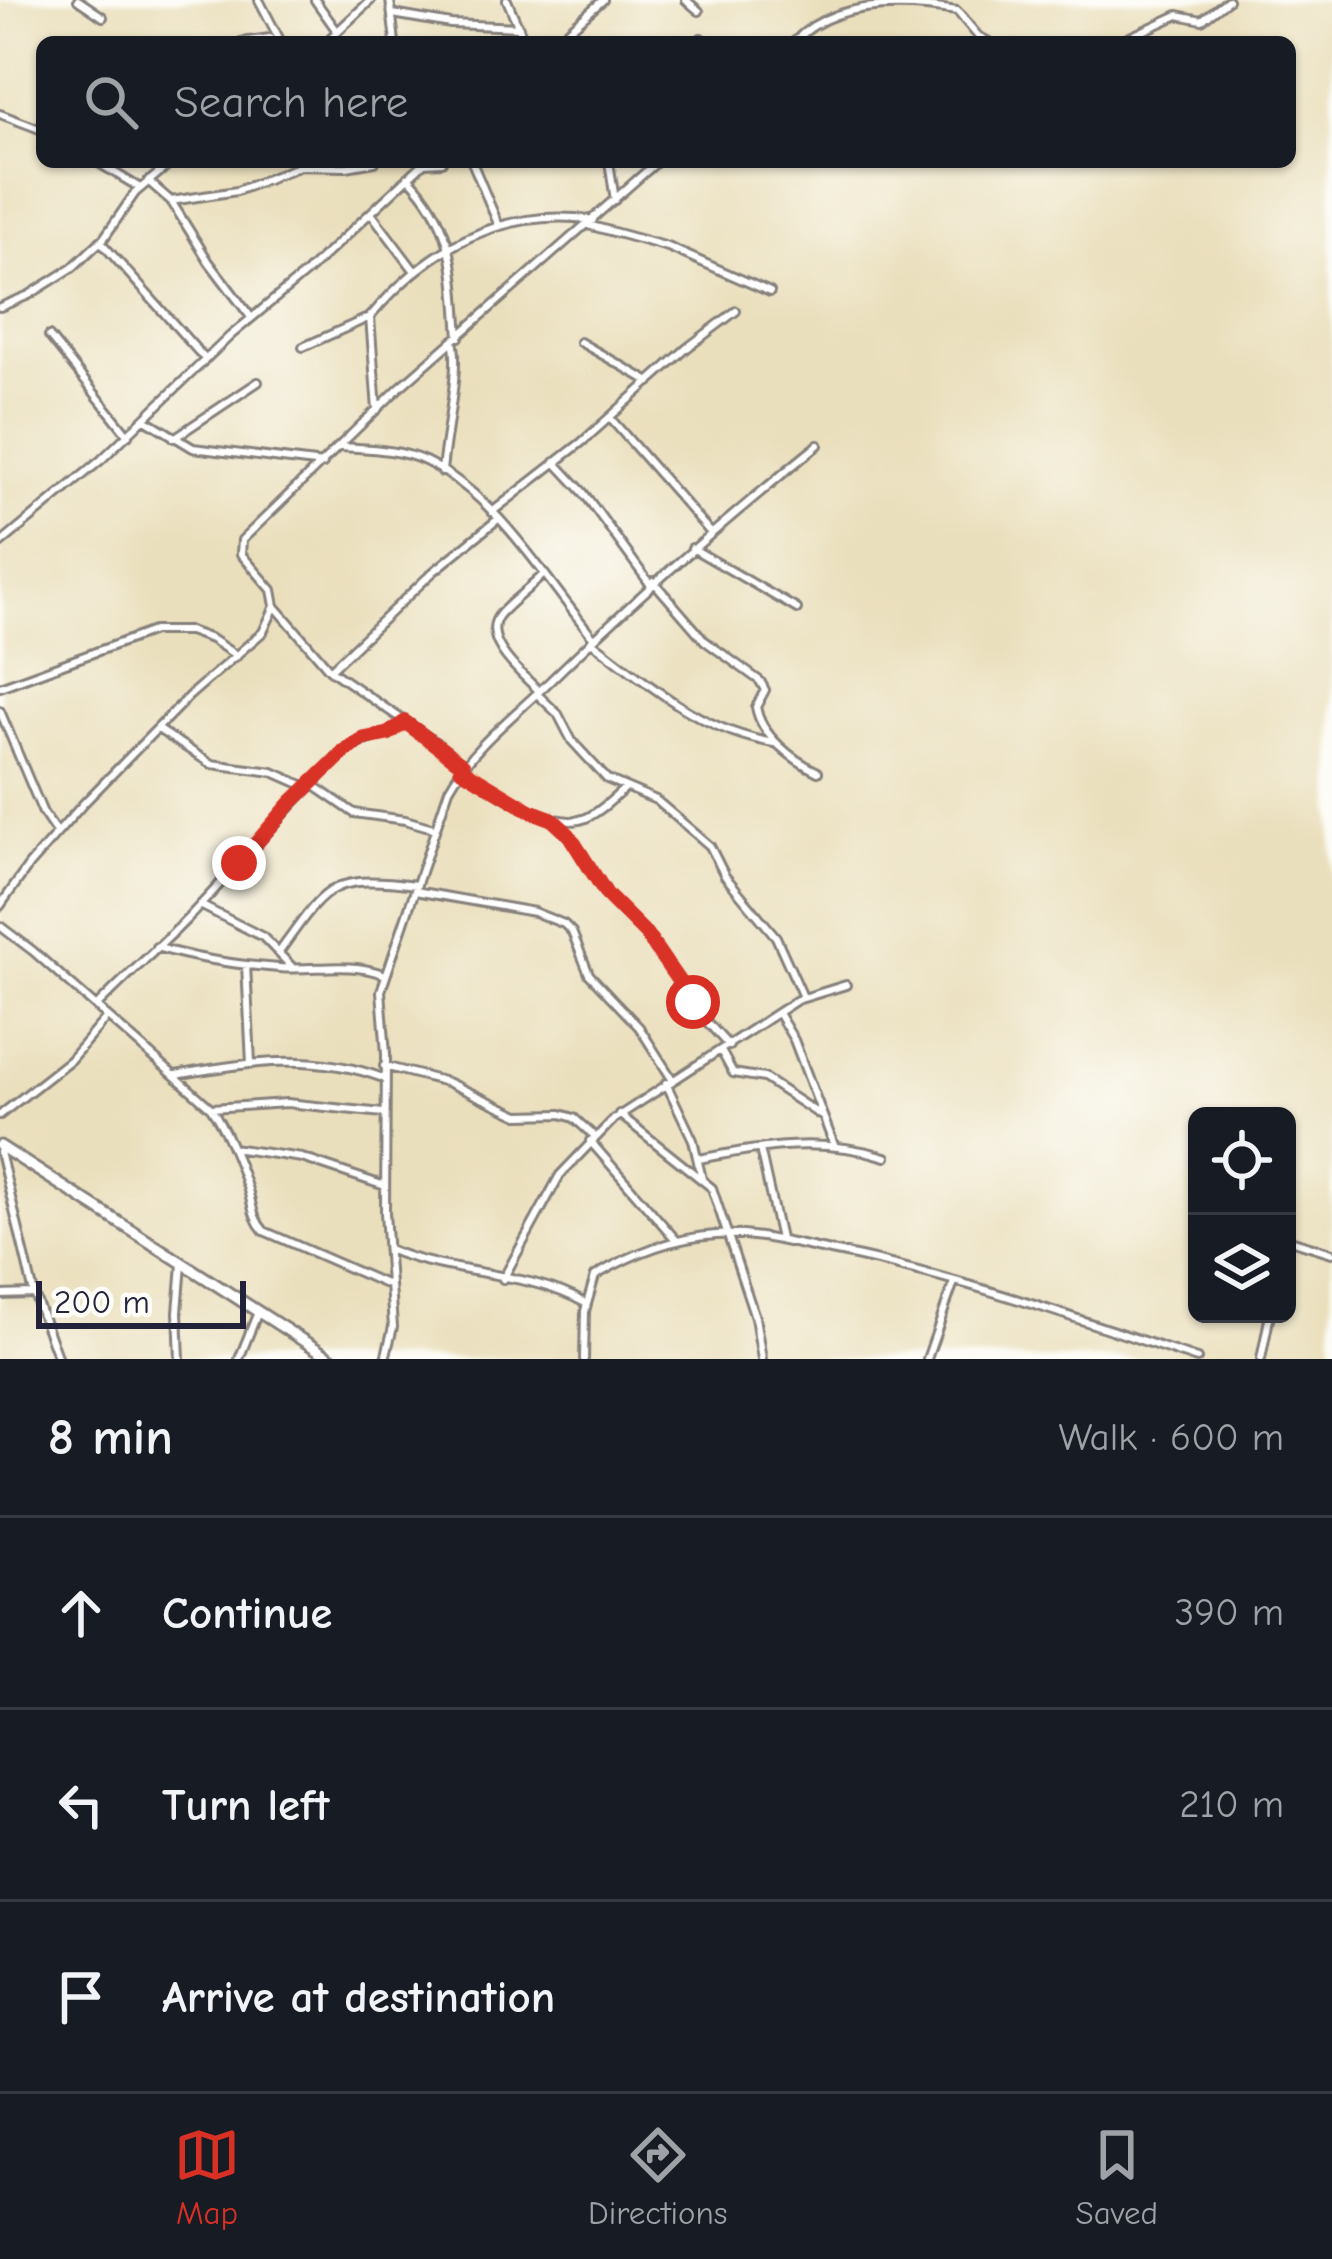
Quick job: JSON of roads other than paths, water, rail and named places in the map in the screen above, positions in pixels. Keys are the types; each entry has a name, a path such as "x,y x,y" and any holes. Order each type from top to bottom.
{"main road":[{"path":"0,1149 332,1359"}],"street":[{"path":"78,0 103,17"},
{"path":"259,0 276,36"},
{"path":"315,0 331,36"},
{"path":"334,36 371,0"},
{"path":"390,0 395,36"},
{"path":"507,0 523,36"},
{"path":"562,36 603,0"},
{"path":"686,0 699,11"},
{"path":"1132,36 1178,15 1202,20 1228,0"},
{"path":"799,36 848,8 895,1 957,11 978,36"},
{"path":"393,14 451,24 519,27"},
{"path":"0,115 36,128"},
{"path":"107,168 140,188"},
{"path":"0,307 46,285 100,241 140,188 165,168"},
{"path":"171,201 237,190 295,168"},
{"path":"411,168 451,249 457,367 442,472"},
{"path":"1,530 3,541 128,435 251,317 308,272 419,168"},
{"path":"475,168 499,226"},
{"path":"610,168 615,200"},
{"path":"650,168 377,410 240,544 243,558 272,590 275,606 330,670 462,767 552,819 569,835 607,895 646,934 708,1023 725,1048 733,1073 764,1078 823,1117"},
{"path":"148,182 171,201 251,317"},
{"path":"370,213 414,270"},
{"path":"304,347 370,317 414,270 451,249 499,226 535,216 591,223 668,247 770,292"},
{"path":"100,241 206,360"},
{"path":"492,512 736,310"},
{"path":"370,317 377,410"},
{"path":"49,336 128,435"},
{"path":"580,342 650,382"},
{"path":"174,438 258,382"},
{"path":"145,418 193,448 325,464"},
{"path":"610,418 710,533"},
{"path":"385,1359 392,1342 380,1000 384,974 433,828 462,767 652,583 818,445"},
{"path":"341,447 384,449 422,460 442,472 499,519 593,639 680,709 724,729 778,743"},
{"path":"555,463 705,641 764,686 755,712 795,760 818,772"},
{"path":"330,670 434,572 499,519"},
{"path":"692,548 797,609"},
{"path":"544,574 499,614 494,632 500,647 558,714 593,767 607,779 656,800 716,852 725,876 776,937 803,998"},
{"path":"0,906 58,834 158,729 263,632 275,606"},
{"path":"0,687 153,631 189,631 237,656"},
{"path":"0,711 43,813 58,834"},
{"path":"97,1006 355,744 388,734 405,722"},
{"path":"158,729 211,764 273,772 310,786 354,813 433,828"},
{"path":"552,819 586,818 627,787"},
{"path":"280,951 332,887 361,883 485,901 564,924 590,974 639,1028 669,1081 702,1179"},
{"path":"200,905 263,937 293,968"},
{"path":"0,926 211,1108 232,1148 254,1220 264,1231 391,1286"},
{"path":"156,947 245,964 348,965 384,974"},
{"path":"245,964 251,1064"},
{"path":"503,1279 560,1175 592,1138 669,1081 778,1013 803,998 845,985"},
{"path":"778,1013 794,1040 834,1145"},
{"path":"0,1115 70,1060 108,1016"},
{"path":"176,1075 251,1064 323,1062 383,1078"},
{"path":"384,1066 447,1082 519,1115 574,1118 677,1241"},
{"path":"211,1108 287,1103 383,1113"},
{"path":"620,1114 712,1188 754,1317 762,1359"},
{"path":"699,1160 760,1149 834,1145 886,1157"},
{"path":"232,1148 302,1158 386,1186"},
{"path":"0,1149 34,1294 58,1359"},
{"path":"760,1149 780,1239"},
{"path":"584,1359 586,1304 595,1276 677,1241 729,1235 780,1239 954,1282 1197,1359"},
{"path":"1296,1242 1332,1253"},
{"path":"388,1249 414,1260 550,1286 586,1304"},
{"path":"180,1359 182,1264"},
{"path":"927,1359 954,1282"},
{"path":"0,1295 34,1294"},
{"path":"239,1359 258,1312"},
{"path":"1261,1359 1268,1323"}]}
